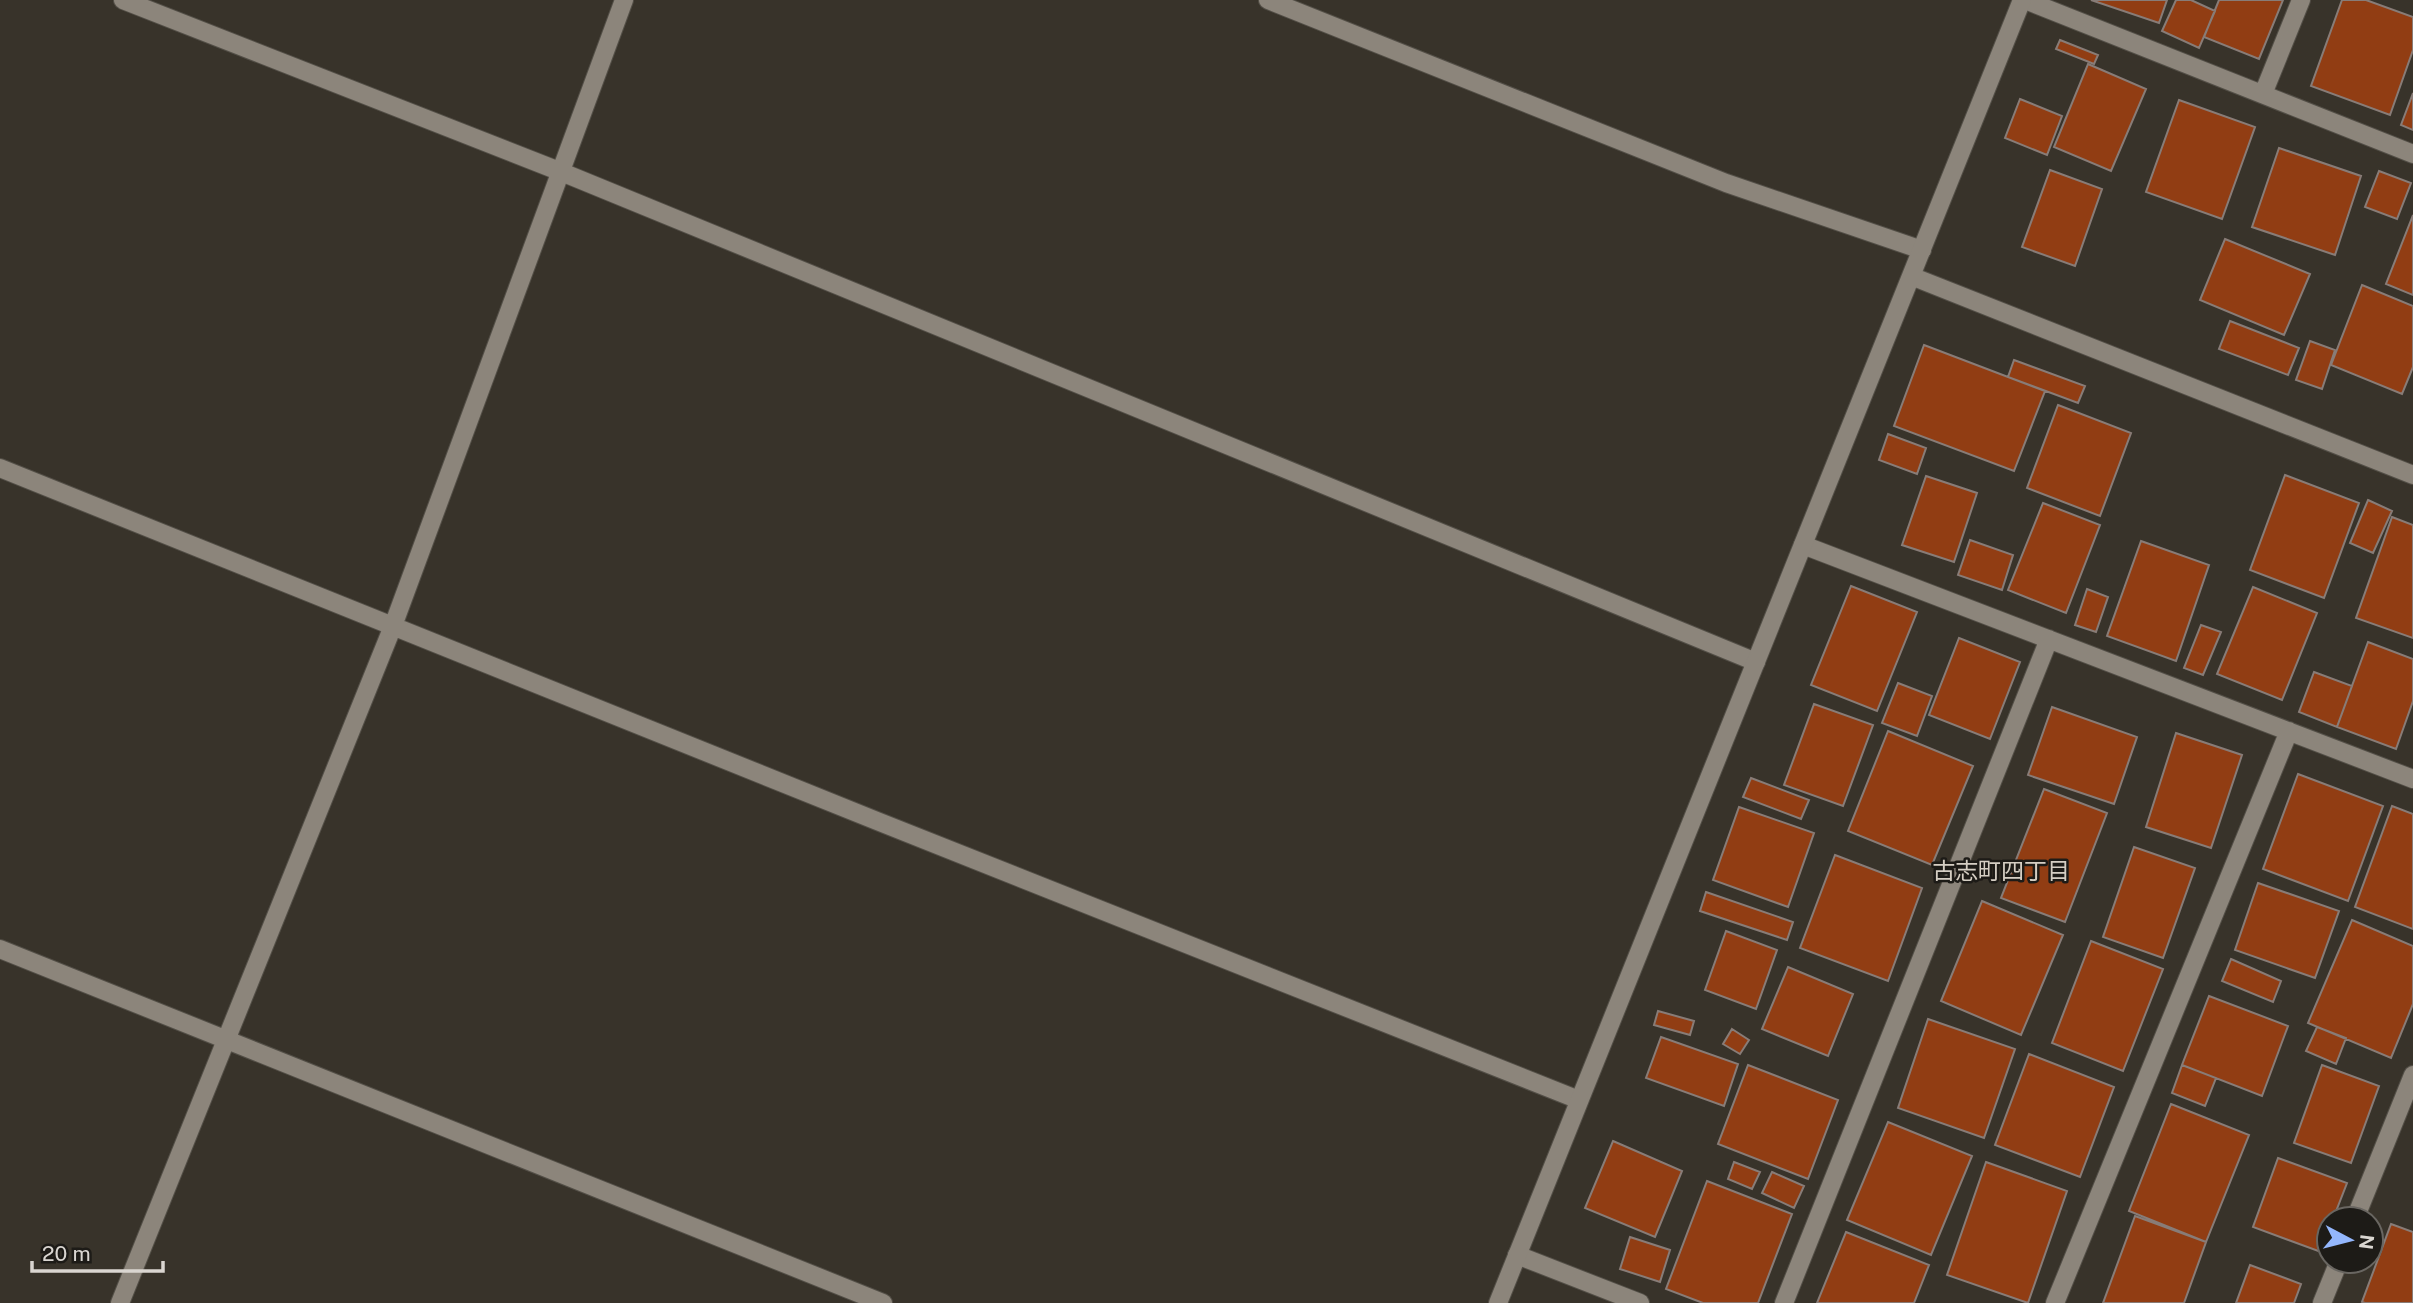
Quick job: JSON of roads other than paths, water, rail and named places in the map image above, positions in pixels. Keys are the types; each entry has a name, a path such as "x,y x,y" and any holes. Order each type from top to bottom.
{"street":[{"path":"123,0 559,171 1756,662"},
{"path":"120,1303 393,626 624,0"},
{"path":"1268,0 1726,183 1922,250"},
{"path":"1497,1303 2024,0 2413,154"},
{"path":"2263,94 2301,0"},
{"path":"1911,276 2413,475"},
{"path":"0,467 1579,1100"},
{"path":"1803,545 2413,779"},
{"path":"1784,1303 2049,639"},
{"path":"2055,1303 2289,731"},
{"path":"0,949 883,1303"},
{"path":"2362,1205 2413,1075"},
{"path":"1517,1255 1640,1303"},
{"path":"2322,1303 2333,1275"}],"district":[{"name":"古志町四丁目","path":"2001,871"}]}
